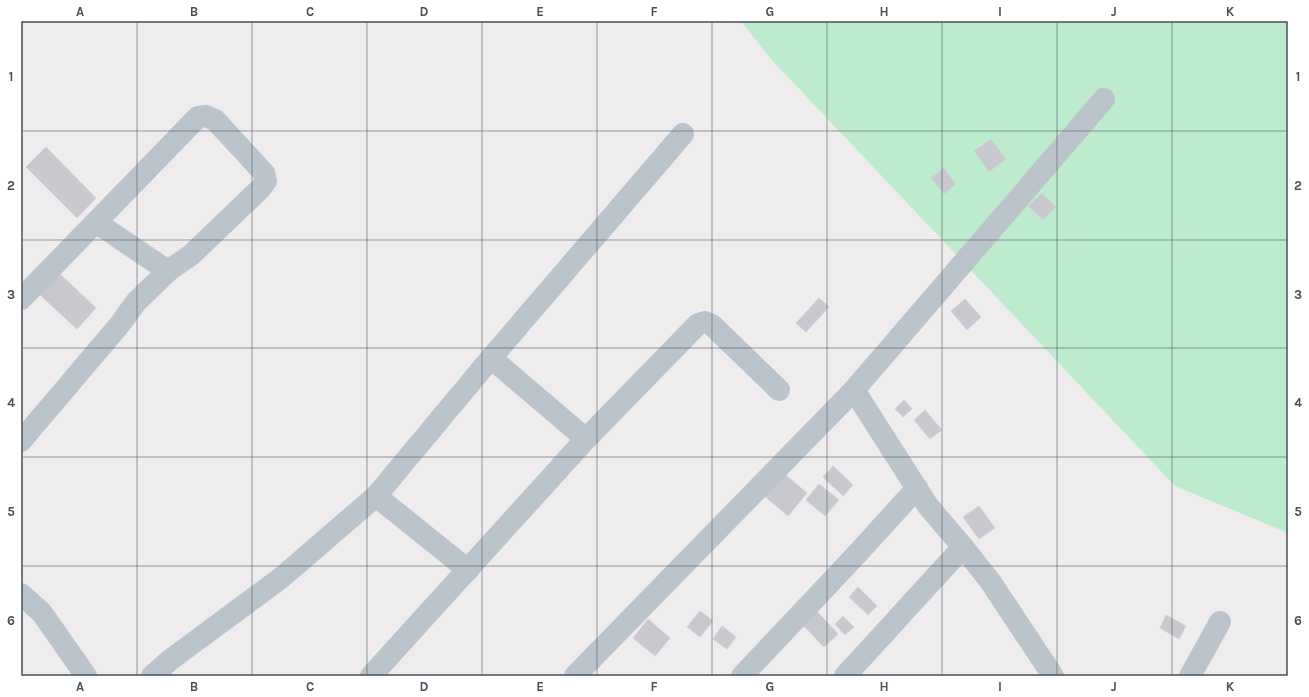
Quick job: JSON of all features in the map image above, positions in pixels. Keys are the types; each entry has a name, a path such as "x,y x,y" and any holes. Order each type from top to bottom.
{"street":[{"path":"575,676 854,390 1104,99"},
{"path":"21,299 97,223 198,117 206,116 215,120 264,173 266,181 260,189 191,255 168,271 136,302 121,323 25,426"},
{"path":"152,676 170,660 281,578 376,496 491,358 683,134"},
{"path":"97,223 168,271"},
{"path":"371,676 586,439 690,330 698,324 705,322 712,326 779,390"},
{"path":"491,358 586,439"},
{"path":"854,390 928,506 990,581 1053,676"},
{"path":"742,676 917,488"},
{"path":"376,496 468,570"},
{"path":"845,676 963,547"},
{"path":"21,594 42,613 86,676"},
{"path":"1190,676 1220,622"}],"green space":[{"path":"741,21 1288,21 1288,533 1175,486 771,59"}],"building":[{"path":"991,139 1006,159 989,172 974,151"},
{"path":"46,147 96,198 77,218 26,167"},
{"path":"944,168 956,184 944,194 931,178"},
{"path":"1042,193 1056,207 1043,220 1028,206"},
{"path":"59,273 96,308 77,329 39,294"},
{"path":"819,298 829,307 806,332 796,323"},
{"path":"965,299 981,317 967,330 951,311"},
{"path":"904,400 912,409 903,417 895,409"},
{"path":"925,410 942,430 930,439 914,420"},
{"path":"833,466 853,485 843,496 823,477"},
{"path":"781,471 807,493 788,516 762,494"},
{"path":"819,484 839,500 825,516 806,500"},
{"path":"979,506 995,528 979,539 963,517"},
{"path":"858,587 877,606 868,615 849,597"},
{"path":"813,607 838,634 824,647 799,621"},
{"path":"700,611 713,621 700,637 687,627"},
{"path":"1166,615 1186,626 1179,639 1160,628"},
{"path":"843,616 854,627 845,635 835,624"},
{"path":"648,619 670,638 655,656 633,638"},
{"path":"722,626 736,637 727,649 713,639"}]}
